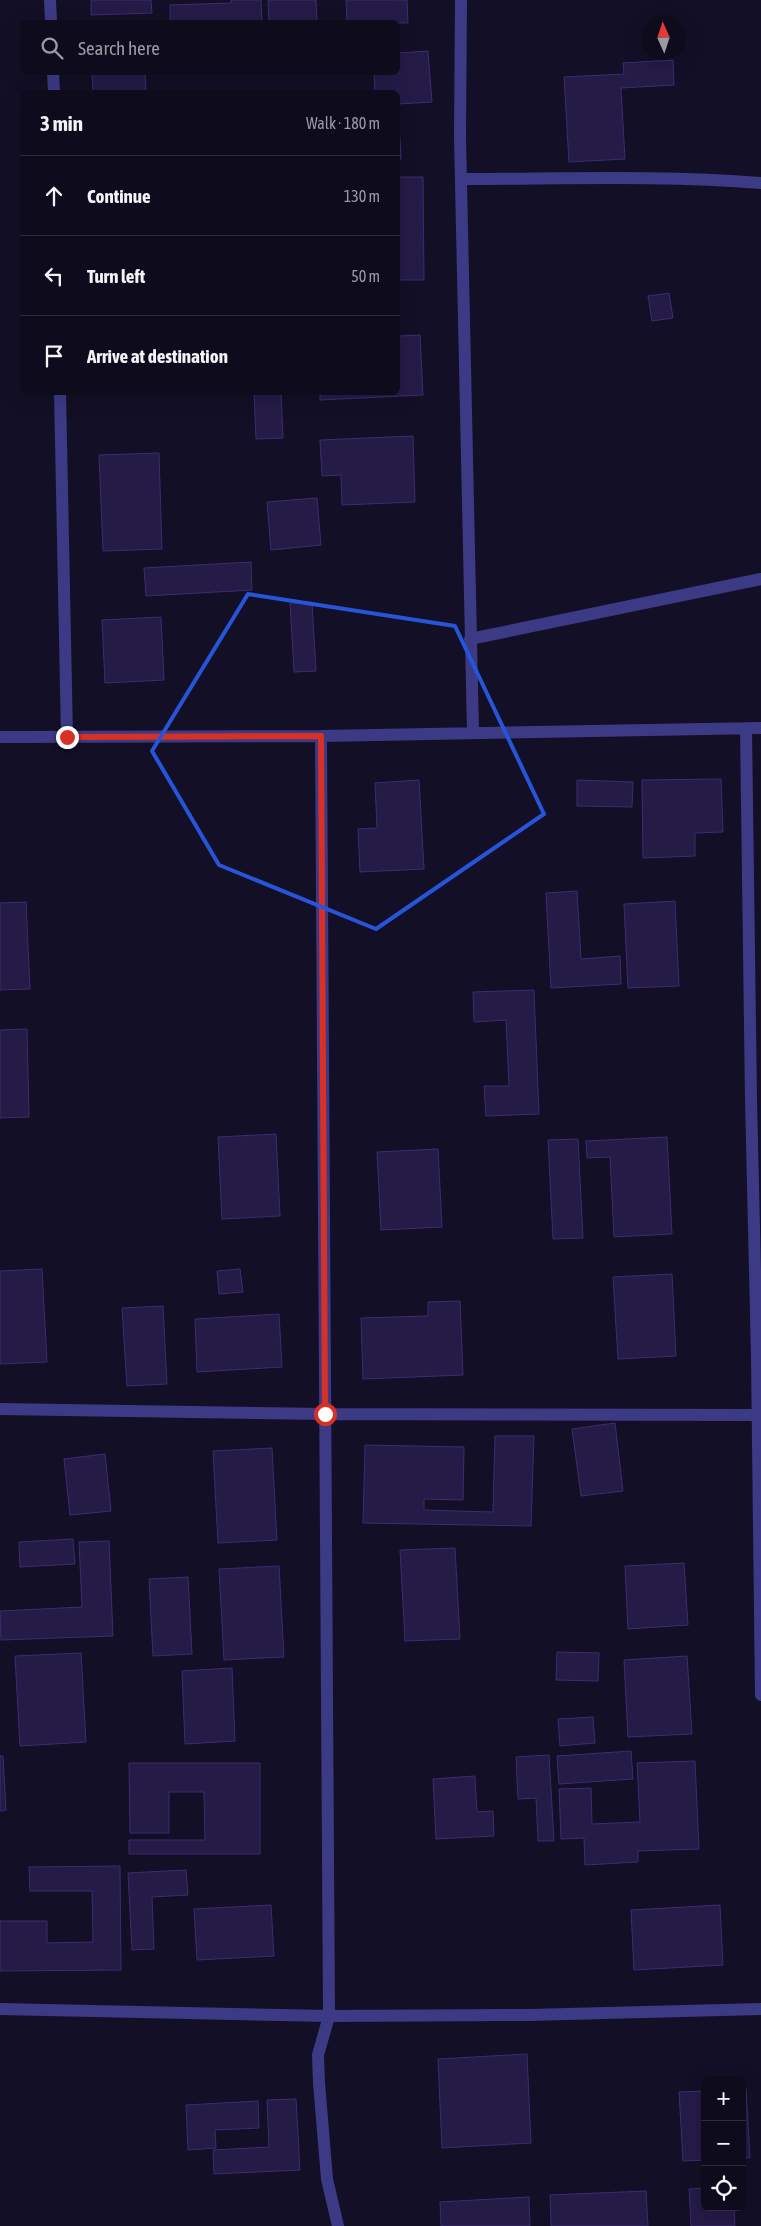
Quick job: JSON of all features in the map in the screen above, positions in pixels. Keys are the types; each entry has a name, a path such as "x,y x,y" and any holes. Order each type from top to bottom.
{"street":[{"path":"50,0 51,20"},
{"path":"461,0 461,180 473,732"},
{"path":"53,75 54,90"},
{"path":"461,180 632,179 722,180 761,183"},
{"path":"60,395 67,737"},
{"path":"470,639 761,579"},
{"path":"746,728 761,1695"},
{"path":"0,737 321,736 761,728"},
{"path":"321,736 329,2016 318,2055 319,2092 327,2179 338,2226"},
{"path":"0,1409 325,1414 758,1415"},
{"path":"0,2009 329,2016 529,2015 761,2009"}],"highlighted area":[{"path":"248,594 455,626 544,814 376,929 219,865 152,751"}],"building":[{"path":"91,0 151,0 152,13 91,15"},
{"path":"231,0 261,0 262,20 170,20 170,5 231,3"},
{"path":"268,0 316,0 317,20 269,20"},
{"path":"346,0 407,0 408,23 400,23 400,20 347,20"},
{"path":"428,51 432,102 400,104 400,90 375,90 374,75 400,75 400,53"},
{"path":"673,60 674,85 621,88 625,159 569,162 564,77 624,74 623,63"},
{"path":"92,75 145,75 146,90 93,90"},
{"path":"400,177 423,177 424,280 400,280"},
{"path":"669,293 673,318 652,321 648,296"},
{"path":"420,335 423,395 320,400 320,395 400,395 400,336"},
{"path":"254,395 281,395 283,438 256,439"},
{"path":"413,436 415,502 342,505 341,475 322,476 320,440"},
{"path":"159,453 162,549 103,551 99,455"},
{"path":"317,498 321,545 271,550 267,502"},
{"path":"251,562 252,590 146,596 144,568"},
{"path":"312,602 316,671 294,672 290,603"},
{"path":"161,617 164,680 105,683 102,620"},
{"path":"721,779 723,832 695,833 695,856 643,858 642,780"},
{"path":"419,780 424,869 360,872 358,829 377,828 375,783"},
{"path":"577,780 633,782 632,807 577,806"},
{"path":"577,891 581,959 620,956 621,984 551,988 546,893"},
{"path":"675,901 679,986 628,988 624,904"},
{"path":"26,902 30,989 0,990 0,903"},
{"path":"534,990 539,1114 486,1116 484,1086 509,1086 506,1020 474,1022 473,992"},
{"path":"27,1029 29,1117 0,1118 0,1030"},
{"path":"276,1134 280,1216 222,1219 218,1137"},
{"path":"667,1137 672,1234 614,1237 610,1157 587,1158 586,1141"},
{"path":"578,1139 583,1238 553,1239 548,1140"},
{"path":"438,1149 442,1227 381,1230 377,1152"},
{"path":"42,1269 47,1362 0,1364 0,1271"},
{"path":"240,1269 243,1292 219,1294 217,1271"},
{"path":"672,1274 676,1356 618,1359 613,1277"},
{"path":"460,1301 463,1375 363,1379 361,1318 428,1316 428,1302"},
{"path":"163,1306 167,1384 127,1386 122,1308"},
{"path":"279,1314 282,1367 197,1372 195,1319"},
{"path":"615,1423 623,1491 581,1496 572,1429"},
{"path":"495,1436 534,1436 531,1526 363,1523 365,1445 464,1447 463,1500 424,1499 424,1510 493,1512"},
{"path":"272,1448 277,1540 218,1543 213,1451"},
{"path":"105,1454 111,1511 70,1515 64,1459"},
{"path":"73,1539 75,1564 20,1567 19,1542"},
{"path":"109,1541 113,1636 1,1640 0,1611 82,1607 79,1542"},
{"path":"455,1548 460,1639 405,1641 400,1550"},
{"path":"684,1563 688,1625 628,1629 625,1566"},
{"path":"279,1566 284,1657 224,1660 219,1569"},
{"path":"188,1577 192,1654 153,1656 149,1579"},
{"path":"557,1652 599,1653 598,1681 556,1680"},
{"path":"81,1653 86,1742 20,1746 15,1656"},
{"path":"687,1656 692,1734 628,1737 624,1660"},
{"path":"232,1668 235,1741 185,1744 182,1671"},
{"path":"593,1717 595,1743 560,1746 558,1719"},
{"path":"631,1751 633,1779 559,1784 557,1756"},
{"path":"549,1755 554,1841 538,1841 536,1798 518,1799 516,1757"},
{"path":"0,1756 3,1756 6,1810 0,1811"},
{"path":"695,1761 699,1849 638,1851 638,1862 585,1865 584,1838 561,1839 559,1789 591,1788 592,1824 640,1822 637,1763"},
{"path":"129,1763 260,1763 260,1854 129,1854 129,1840 205,1840 204,1792 169,1792 169,1833 130,1833"},
{"path":"475,1776 477,1812 493,1811 494,1836 436,1839 433,1779"},
{"path":"120,1866 121,1970 0,1971 0,1921 47,1921 47,1943 93,1942 92,1891 30,1891 29,1867"},
{"path":"186,1870 188,1895 152,1897 154,1949 132,1950 128,1873"},
{"path":"271,1905 274,1956 197,1960 194,1909"},
{"path":"720,1905 723,1965 634,1970 631,1910"},
{"path":"527,2054 531,2143 442,2148 438,2059"},
{"path":"746,2088 750,2158 746,2158"},
{"path":"701,2091 701,2160 683,2161 679,2092"},
{"path":"296,2099 300,2170 214,2174 213,2150 269,2147 267,2100"},
{"path":"258,2101 259,2128 215,2130 216,2148 188,2150 186,2105"},
{"path":"701,2188 701,2211 734,2211 735,2226 691,2226 689,2189"},
{"path":"646,2191 648,2226 551,2226 550,2195"},
{"path":"529,2197 530,2226 441,2226 440,2202"}],"route":[{"path":"67,737 321,736 325,1414"}]}
